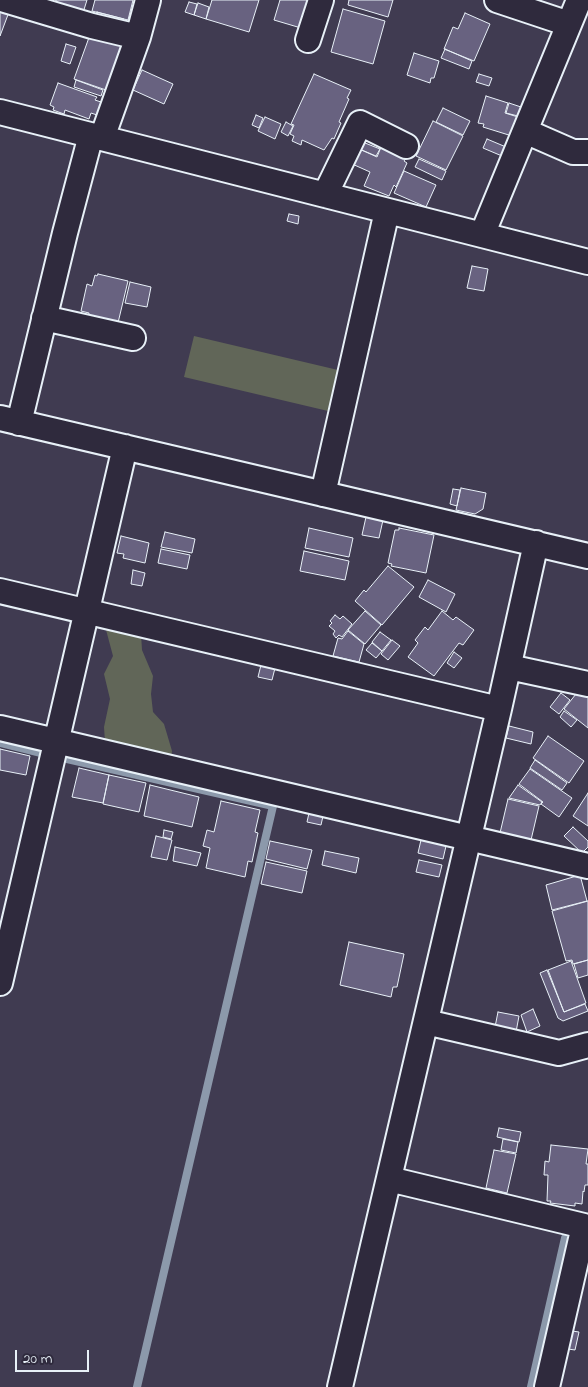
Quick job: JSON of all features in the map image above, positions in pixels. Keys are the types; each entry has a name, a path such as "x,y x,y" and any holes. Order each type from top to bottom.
{"street":[{"path":"5,0 92,26 138,37"},
{"path":"148,0 138,37 96,137 44,318 10,421 588,556"},
{"path":"308,40 321,0"},
{"path":"496,0 569,24"},
{"path":"482,235 579,0"},
{"path":"0,112 588,262"},
{"path":"325,195 360,122 406,146"},
{"path":"525,131 573,152 588,152"},
{"path":"323,494 387,211"},
{"path":"44,318 133,338"},
{"path":"0,983 125,448"},
{"path":"340,1387 509,667 536,543"},
{"path":"0,591 499,709"},
{"path":"509,667 588,684"},
{"path":"0,728 588,866"},
{"path":"426,1022 559,1054 588,1045"},
{"path":"389,1179 584,1226 547,1387"}],"green space":[{"path":"194,336 338,370 328,411 184,377"},
{"path":"105,626 141,634 142,650 153,676 151,694 153,712 164,724 172,751 171,758 105,742 104,727 110,699 104,674 113,656"}],"building":[{"path":"56,0 87,0 82,16 54,9"},
{"path":"95,0 133,0 128,20 92,11"},
{"path":"212,0 259,0 249,32 206,19"},
{"path":"280,0 309,0 301,28 274,20"},
{"path":"349,0 393,0 388,17 348,5"},
{"path":"189,2 197,4 194,15 185,12"},
{"path":"198,3 209,7 206,19 194,15"},
{"path":"0,9 9,12 0,36"},
{"path":"343,9 385,21 373,64 331,52"},
{"path":"97,12 124,19 122,25 95,17"},
{"path":"465,13 490,24 474,61 444,49 453,27 458,29"},
{"path":"91,32 122,43 106,90 74,79"},
{"path":"66,44 76,47 70,64 61,61"},
{"path":"445,49 472,61 469,69 441,58"},
{"path":"414,53 439,61 434,78 431,78 430,83 407,75"},
{"path":"142,70 173,84 164,104 133,90"},
{"path":"314,74 351,90 334,139 332,138 324,150 302,140 301,145 292,141 294,136 290,134 294,125 291,124"},
{"path":"479,74 492,78 489,86 476,82"},
{"path":"76,80 103,90 101,96 74,87"},
{"path":"58,83 97,97 95,100 101,102 97,115 91,113 89,119 65,110 64,114 53,110 54,107 50,105"},
{"path":"486,96 508,103 505,113 518,117 512,136 483,127 484,124 478,123"},
{"path":"509,103 521,107 518,116 506,113"},
{"path":"443,108 470,121 463,135 436,122"},
{"path":"256,115 263,118 259,128 252,125"},
{"path":"265,117 281,124 275,139 258,131"},
{"path":"433,121 463,136 446,170 416,156"},
{"path":"286,122 293,126 288,136 281,132"},
{"path":"487,139 506,147 502,156 483,148"},
{"path":"360,141 380,149 376,156 357,148"},
{"path":"381,147 406,158 404,161 407,163 396,187 394,185 389,196 364,186 370,172 350,163 357,148 377,157"},
{"path":"419,159 446,171 442,180 415,167"},
{"path":"404,171 436,185 426,207 394,193"},
{"path":"289,214 299,216 298,224 287,221"},
{"path":"472,266 488,269 484,291 467,288"},
{"path":"98,274 128,281 117,327 87,322 89,313 81,311 87,284 92,286 95,275 97,276"},
{"path":"130,282 151,287 147,307 125,303"},
{"path":"461,488 486,493 483,509 475,514 456,510"},
{"path":"453,489 460,490 457,506 450,504"},
{"path":"366,517 383,520 379,538 362,535"},
{"path":"309,528 353,538 349,557 305,548"},
{"path":"399,528 434,535 426,573 391,566 392,564 388,563 395,530 399,530"},
{"path":"165,532 195,539 192,553 161,547"},
{"path":"121,536 149,543 145,563 123,558 124,554 117,553"},
{"path":"161,549 190,555 187,569 158,563"},
{"path":"304,551 349,561 345,580 300,571"},
{"path":"388,566 414,587 382,625 355,601 364,590 366,592"},
{"path":"133,570 145,573 142,586 131,584"},
{"path":"428,580 455,594 446,612 419,597"},
{"path":"365,611 381,625 365,644 348,630"},
{"path":"442,611 453,620 456,617 474,630 463,645 459,643 434,676 408,657 418,643 415,640 425,627 428,630"},
{"path":"335,615 340,619 343,616 352,624 342,637 339,635 336,638 333,634 335,631 329,626 332,623 330,621"},
{"path":"348,631 364,644 359,662 333,656 338,638 342,639"},
{"path":"380,632 391,640 382,651 372,642"},
{"path":"392,640 400,646 388,660 381,654"},
{"path":"372,643 382,651 376,658 366,650"},
{"path":"454,652 462,658 454,668 447,663"},
{"path":"261,665 275,668 272,680 258,677"},
{"path":"580,689 588,695 588,728 564,709"},
{"path":"561,693 570,700 559,714 550,707"},
{"path":"564,711 577,720 571,727 560,717"},
{"path":"509,726 533,732 531,744 506,738"},
{"path":"548,736 584,761 569,783 533,758"},
{"path":"0,749 30,756 26,775 0,770"},
{"path":"535,760 567,783 562,790 530,768"},
{"path":"79,768 109,775 103,803 72,797"},
{"path":"530,769 572,798 559,817 519,784"},
{"path":"109,775 146,783 139,812 103,804"},
{"path":"150,785 199,797 192,827 144,816"},
{"path":"518,785 542,802 540,805 509,798"},
{"path":"588,793 588,826 573,816"},
{"path":"508,799 539,806 531,840 500,833"},
{"path":"221,801 260,810 255,832 258,833 252,862 248,861 245,877 206,868 210,848 203,846 207,830 214,832"},
{"path":"309,813 323,816 321,825 307,822"},
{"path":"573,827 588,841 588,847 582,853 564,836"},
{"path":"164,830 173,832 171,839 163,837"},
{"path":"156,836 172,840 167,860 151,857"},
{"path":"421,840 446,846 443,859 418,853"},
{"path":"270,841 312,850 307,869 266,859"},
{"path":"175,847 201,853 197,866 173,861"},
{"path":"325,851 359,858 356,873 322,865"},
{"path":"419,860 442,865 439,877 416,872"},
{"path":"266,862 307,871 302,893 261,884"},
{"path":"580,875 587,901 552,910 546,885"},
{"path":"588,901 588,960 573,964 572,960 566,961 552,911"},
{"path":"349,942 404,954 397,987 393,987 391,997 340,985"},
{"path":"588,960 588,975 578,978 574,964"},
{"path":"571,961 586,1003 564,1012 548,970"},
{"path":"547,970 564,1012 585,1004 588,1011 563,1021 558,1018 540,973"},
{"path":"533,1009 540,1026 527,1032 521,1015"},
{"path":"498,1012 519,1016 516,1032 495,1027"},
{"path":"499,1128 521,1132 519,1142 497,1137"},
{"path":"503,1139 518,1142 516,1153 501,1150"},
{"path":"551,1145 588,1149 586,1164 588,1164 588,1185 585,1185 583,1191 582,1204 575,1203 575,1206 547,1201 548,1175 544,1175 545,1161 549,1162"},
{"path":"494,1150 516,1154 507,1193 486,1188"},
{"path":"572,1331 579,1332 575,1350 568,1349"}],"waterway":[{"path":"0,743 41,753"},
{"path":"67,759 273,806 137,1387"},
{"path":"531,1387 565,1238"}]}
